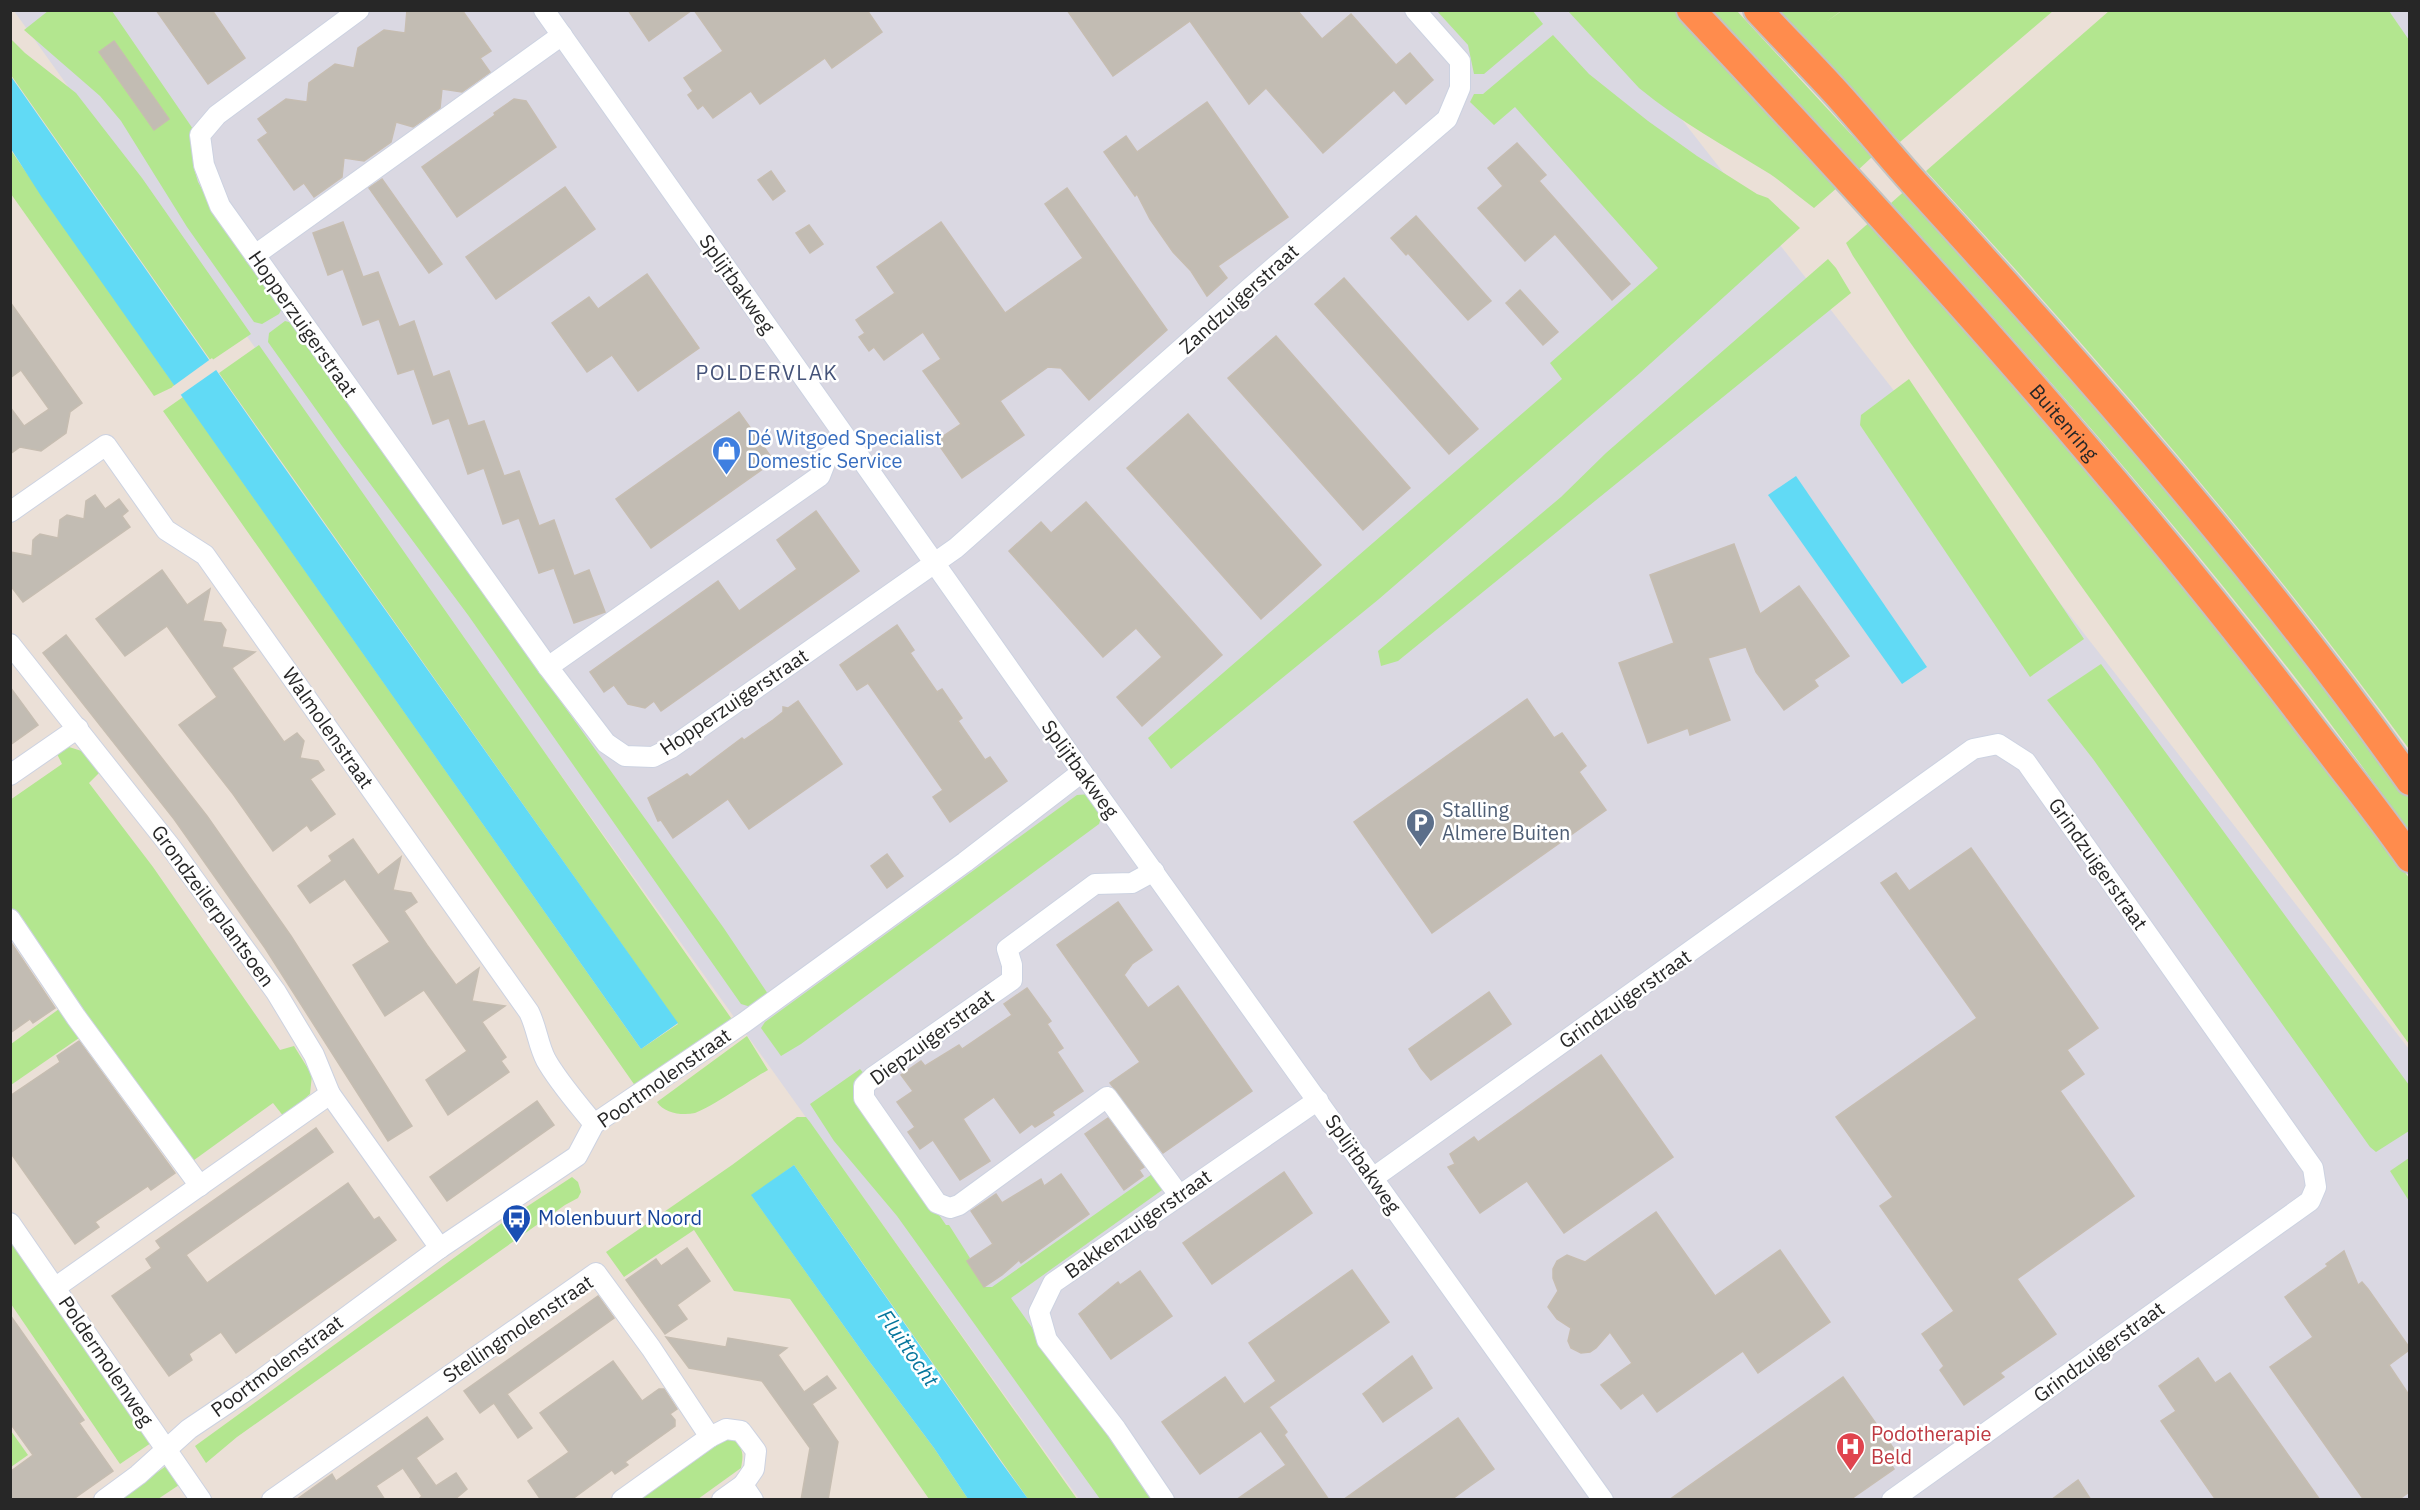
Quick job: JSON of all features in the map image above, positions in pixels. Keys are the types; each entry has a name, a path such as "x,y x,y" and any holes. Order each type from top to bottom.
{"highway":[{"name":"Buitenring","path":"1690,10 1839,169 2168,544 2244,639 2409,858"},
{"path":"1758,10 1829,85 2045,328 2189,495 2350,698 2409,781"}],"street":[{"name":"Hopperzuigerstraat","path":"359,10 217,115 200,135 204,165 220,206 548,667 606,742 625,756 653,757 671,748 935,564"},
{"name":"Splijtbakweg","path":"544,10 1082,772 1603,1500"},
{"name":"Zandzuigerstraat","path":"935,564 956,549 1251,287 1447,118 1460,88 1460,61 1415,10"},
{"path":"255,255 562,35"},
{"path":"548,667 820,476 827,458 849,441"},
{"name":"Walmolenstraat","path":"10,512 106,446 166,530 176,539 195,547 205,555 529,1012 537,1027 541,1049 547,1062 594,1124"},
{"name":"Grondzeilerplantsoen","path":"10,644 170,846 276,992 314,1055 330,1095 440,1248"},
{"path":"10,775 78,728"},
{"name":"Grindzuigerstraat","path":"1373,1178 1973,749 1998,744 2026,762 2313,1168 2316,1187 2310,1201 1892,1500"},
{"name":"Poortmolenstraat","path":"104,1500 138,1476 189,1430 250,1388 440,1248 577,1155 594,1124 745,1022 965,862 1082,772"},
{"name":"Diepzuigerstraat","path":"1154,871 1132,883 1095,884 1007,948 1011,965 1011,980 873,1077 864,1086 864,1098 937,1203 950,1208 959,1205 1107,1097 1179,1195"},
{"path":"10,919 76,1017 200,1186"},
{"path":"56,1287 330,1095"},
{"name":"Bakkenzuigerstraat","path":"1164,1500 1116,1429 1047,1340 1039,1311 1053,1283 1318,1100"},
{"name":"Poldermolenweg","path":"10,1223 201,1500"},
{"name":"Stellingmolenstraat","path":"272,1500 596,1273 651,1348 710,1437"},
{"path":"622,1500 710,1437 726,1429 741,1431 756,1451 748,1492 722,1500"}],"shaded area":[{"path":"14,11 1597,11 2409,1049 2409,1499 1079,1499"},
{"path":"2386,11 2409,11 2409,45"}],"green space":[{"path":"1843,10 2053,11 1900,142 1779,11 1841,11 1826,22"},
{"path":"48,11 112,11 193,129 193,165 198,182 215,212 282,308 279,314 262,324 254,322 187,227 121,121 100,96 24,30"},
{"path":"1437,11 1533,11 1543,24 1484,74 1474,74 1468,45"},
{"path":"1568,11 1675,11 1838,187 1814,208 1770,174 1687,123 1639,88"},
{"path":"1708,11 1737,11 1872,157 1856,172"},
{"path":"2109,11 2389,11 2409,40 2409,749 2295,599 2176,453 1926,171"},
{"path":"1553,35 1589,74 1648,121 1697,156 1757,194 1768,198 1800,228 1640,373 1379,599 1171,769 1148,738 1562,379 1550,363 1658,268 1515,107 1494,125 1470,102 1474,94 1483,94"},
{"path":"10,38 25,53 76,93 142,178 251,334 211,361 11,75"},
{"path":"10,149 175,386 154,396 11,194"},
{"path":"1908,188 2088,388 2409,794 2409,832 2288,668 2160,510 2027,355 1891,203"},
{"path":"1872,220 2005,367 2345,787 2409,878 2409,1044 2074,576 1907,338 1853,256 1846,243"},
{"path":"1828,259 1851,293 1398,661 1381,666 1378,651 1561,497 1606,453"},
{"path":"285,321 296,324 477,585 723,927 768,994 751,1007 741,1004 468,615 268,342 269,333"},
{"path":"259,345 731,1018 730,1023 636,1087 163,411 183,397 641,1049 678,1024 219,373"},
{"path":"1909,379 2084,639 2030,677 1860,425 1861,415"},
{"path":"2101,664 2409,1085 2409,1131 2376,1152 2370,1147 2093,759 2047,700"},
{"path":"69,747 88,753 102,770 89,783 153,867 280,1050 294,1046 312,1075 310,1094 284,1117 273,1103 190,1163 11,911 10,800 62,764 56,752"},
{"path":"1090,794 1102,814 1099,824 801,1044 781,1056 761,1028 765,1022 1077,795"},
{"path":"59,1009 79,1038 11,1085 11,1044"},
{"path":"747,1036 768,1070 695,1113 674,1113 660,1106 657,1102"},
{"path":"860,1069 866,1076 860,1102 946,1225 949,1225 985,1287 992,1287 1155,1172 1165,1188 1011,1298 1153,1499 1100,1499 897,1216 834,1141 810,1104"},
{"path":"797,1117 806,1117 810,1122 1077,1499 1028,1499 794,1165 752,1196 866,1357 934,1448 968,1499 929,1499 790,1299 734,1291 694,1230 624,1277 606,1252"},
{"path":"2409,1158 2409,1201 2390,1171"},
{"path":"572,1177 578,1182 581,1192 578,1198 237,1437 206,1463 195,1446 502,1223"},
{"path":"10,1241 151,1443 120,1464 11,1304"},
{"path":"11,1431 28,1455 10,1467"},
{"path":"724,1438 731,1438 740,1447 741,1468 698,1499 636,1500"},
{"path":"166,1466 179,1485 158,1499 119,1500"}],"water":[{"path":"10,75 279,460 678,1023 641,1049 41,196 11,149"},
{"path":"1796,476 1927,667 1902,684 1768,495"},
{"name":"Fluittocht","path":"794,1165 1028,1499 968,1499 934,1448 751,1195"}],"pier":[{"path":"212,358 219,368 179,396 172,387"}],"building":[{"path":"156,10 212,10 245,58 208,84"},
{"path":"407,10 462,10 491,51 480,58 490,72 462,92 442,89 440,108 413,127 396,122 391,142 364,161 344,158 342,177 314,197 304,183 294,190 258,140 268,133 258,119 286,99 307,102 309,83 335,64 354,68 358,48 384,30 405,33"},
{"path":"628,10 692,10 649,41"},
{"path":"694,10 867,10 882,32 832,68 825,58 760,104 751,91 713,118 703,105 698,109 688,95 693,91 684,78 723,51"},
{"path":"1067,10 1297,10 1322,39 1351,14 1396,65 1410,53 1433,80 1406,104 1394,90 1323,153 1266,88 1249,104 1190,21 1113,76"},
{"path":"114,41 169,119 154,130 99,52"},
{"path":"514,99 526,101 556,147 457,217 422,167"},
{"path":"1207,102 1288,217 1218,266 1227,278 1207,296 1191,271 1173,252 1150,219 1137,194 1135,196 1104,152 1126,136 1137,152"},
{"path":"1517,143 1546,175 1539,181 1630,284 1612,300 1555,234 1525,261 1478,208 1503,186 1488,168"},
{"path":"771,171 785,191 773,200 758,180"},
{"path":"382,179 442,264 429,273 369,188"},
{"path":"565,187 595,229 496,299 466,257"},
{"path":"1067,188 1167,330 1089,400 1061,368 1048,367 1000,401 1024,435 962,478 936,441 961,424 923,371 941,359 923,332 884,360 874,347 869,351 859,337 865,333 856,320 895,293 877,267 941,222 1005,313 1083,258 1045,204"},
{"path":"1416,216 1491,301 1468,320 1408,253 1406,255 1391,238"},
{"path":"343,222 363,277 378,272 399,327 414,321 433,377 449,371 468,426 484,421 504,476 519,471 539,526 554,520 574,576 589,570 605,612 574,623 554,568 539,573 519,518 503,524 484,468 468,474 449,418 433,424 414,369 398,374 379,319 363,325 343,269 328,275 313,233"},
{"path":"809,225 823,244 810,253 796,233"},
{"path":"647,274 699,348 638,391 612,355 587,372 552,323 589,297 598,309"},
{"path":"1344,278 1478,429 1449,454 1315,304"},
{"path":"1520,290 1558,332 1543,345 1506,303"},
{"path":"10,302 82,403 70,412 66,433 41,451 20,447 10,454 10,407 24,426 49,409 21,370 10,378"},
{"path":"1276,336 1410,488 1363,530 1228,378"},
{"path":"739,412 774,461 651,548 616,499"},
{"path":"1188,414 1321,565 1261,619 1127,468"},
{"path":"95,495 105,509 119,499 128,511 122,516 130,527 23,602 10,585 10,552 32,556 33,540 36,537 40,534 58,538 60,520 67,515 84,519 86,501"},
{"path":"1086,502 1222,655 1142,726 1117,697 1162,657 1136,628 1103,657 1009,551 1041,522 1051,533"},
{"path":"816,511 859,571 661,711 654,701 645,708 628,704 614,685 604,692 590,672 718,581 739,611 797,569 777,540"},
{"path":"1734,544 1760,614 1799,586 1849,656 1814,680 1818,686 1784,710 1756,672 1746,647 1708,658 1730,720 1690,735 1688,728 1648,743 1619,663 1674,643 1650,575"},
{"path":"162,570 187,605 210,589 203,621 221,623 226,630 222,647 255,652 232,668 284,742 297,733 304,741 300,758 318,761 324,770 310,779 335,814 311,831 307,825 273,851 233,794 179,725 217,697 167,626 125,656 96,619"},
{"path":"897,625 914,650 910,653 937,692 942,689 962,718 958,721 985,760 990,757 1007,781 950,822 933,797 943,790 868,683 857,690 840,665"},
{"path":"66,635 207,816 291,936 412,1126 388,1141 265,948 174,819 43,653"},
{"path":"10,687 38,725 10,745"},
{"path":"1527,699 1554,738 1562,733 1586,766 1579,772 1606,810 1432,933 1354,822"},
{"path":"798,701 842,764 749,829 728,799 673,838 661,820 658,821 648,798 687,774 690,777 742,738 744,740 773,720 783,712 783,707 788,708"},
{"path":"353,839 378,875 401,857 393,890 411,893 417,902 404,911 427,945 456,985 479,968 472,1001 505,1006 482,1022 506,1057 501,1061 509,1072 448,1115 426,1080 467,1051 424,990 385,1016 353,965 390,942 345,879 310,903 298,886 332,861 329,856"},
{"path":"1971,848 2098,1028 2067,1050 2084,1074 2060,1091 2134,1196 2017,1279 2056,1334 2000,1373 2004,1377 1964,1405 1940,1370 1944,1366 1922,1334 1954,1311 1880,1206 1893,1197 1836,1117 1977,1018 1881,883 1896,873 1909,891"},
{"path":"887,854 903,876 887,888 871,866"},
{"path":"1118,902 1152,950 1132,964 1124,975 1148,1008 1178,986 1252,1091 1163,1153 1110,1083 1140,1062 1057,945"},
{"path":"10,941 55,1008 33,1023 30,1019 10,1033"},
{"path":"1027,988 1051,1021 1047,1024 1063,1048 1057,1052 1083,1091 1052,1112 1054,1115 1035,1127 1032,1124 1020,1133 994,1097 963,1119 990,1161 960,1180 933,1140 920,1149 908,1132 915,1127 897,1102 913,1091 901,1075 921,1061 925,1066 959,1045 962,1049 1012,1015 1004,1004"},
{"path":"1489,992 1511,1024 1431,1080 1409,1049"},
{"path":"79,1041 175,1173 151,1190 148,1186 95,1222 99,1227 75,1244 10,1152 10,1096 60,1062 57,1056"},
{"path":"1601,1055 1673,1157 1564,1233 1527,1181 1480,1213 1448,1167 1455,1164 1450,1154 1474,1137 1478,1142"},
{"path":"537,1101 554,1125 447,1201 430,1177"},
{"path":"1108,1118 1144,1167 1139,1170 1143,1176 1124,1190 1085,1134"},
{"path":"316,1128 333,1152 186,1255 207,1283 348,1183 374,1220 379,1217 396,1240 236,1353 221,1332 189,1354 192,1360 169,1376 112,1296 152,1268 146,1259 161,1248 156,1241"},
{"path":"1284,1172 1312,1213 1212,1284 1183,1243"},
{"path":"1061,1174 1089,1214 1021,1263 1019,1260 984,1287 967,1261 993,1244 971,1211 996,1194 1002,1203 1041,1179 1044,1186"},
{"path":"1656,1212 1715,1296 1780,1250 1830,1322 1758,1373 1743,1351 1657,1412 1643,1393 1621,1409 1601,1385 1632,1363 1610,1332 1590,1352 1581,1353 1571,1348 1568,1341 1571,1328 1557,1319 1548,1307 1558,1291 1553,1278 1553,1269 1557,1261 1567,1255 1585,1262"},
{"path":"687,1248 710,1281 677,1305 687,1319 665,1334 626,1280 656,1259 661,1266"},
{"path":"2344,1251 2358,1285 2362,1282 2368,1289 2409,1347 2409,1350 2389,1365 2409,1395 2409,1492 2398,1500 2364,1500 2270,1367 2313,1337 2285,1297 2328,1266 2326,1264"},
{"path":"1352,1270 1389,1322 1269,1407 1287,1432 1284,1435 1329,1500 1236,1500 1286,1465 1261,1431 1200,1474 1162,1422 1225,1377 1244,1404 1276,1381 1249,1343"},
{"path":"1140,1271 1172,1316 1111,1359 1079,1314 1118,1282 1120,1285"},
{"path":"598,1296 614,1318 507,1394 532,1428 518,1438 494,1403 480,1413 464,1391"},
{"path":"10,1315 84,1420 79,1423 113,1471 72,1500 10,1500 10,1472 33,1455 10,1423"},
{"path":"666,1337 726,1347 728,1338 787,1348 778,1355 804,1392 827,1376 836,1388 812,1404 838,1442 828,1500 801,1500 810,1448 762,1381 689,1368"},
{"path":"1412,1356 1432,1388 1383,1422 1363,1394"},
{"path":"2198,1358 2215,1383 2230,1373 2320,1500 2216,1500 2161,1421 2176,1411 2159,1386"},
{"path":"613,1361 642,1401 659,1389 664,1389 677,1409 670,1414 675,1420 675,1426 625,1462 628,1465 615,1474 612,1470 571,1500 541,1500 528,1481 569,1452 540,1413"},
{"path":"1843,1377 1894,1449 1885,1455 1894,1469 1851,1499 1669,1500"},
{"path":"427,1417 443,1439 416,1458 436,1486 456,1473 467,1489 454,1500 418,1500 422,1496 403,1468 376,1486 385,1500 296,1500 332,1474 336,1481"},
{"path":"1458,1418 1494,1469 1451,1500 1343,1500"},
{"path":"2078,1480 2091,1500 2051,1500"}],"place":[{"name":"Dé Witgoed Specialist Domestic Service","path":"726,476"},
{"name":"Stalling Almere Buiten","path":"1421,848"},
{"name":"Molenbuurt Noord","path":"517,1244"},
{"name":"Podotherapie Beld","path":"1850,1472"}],"district":[{"name":"POLDERVLAK","path":"767,373"}]}
